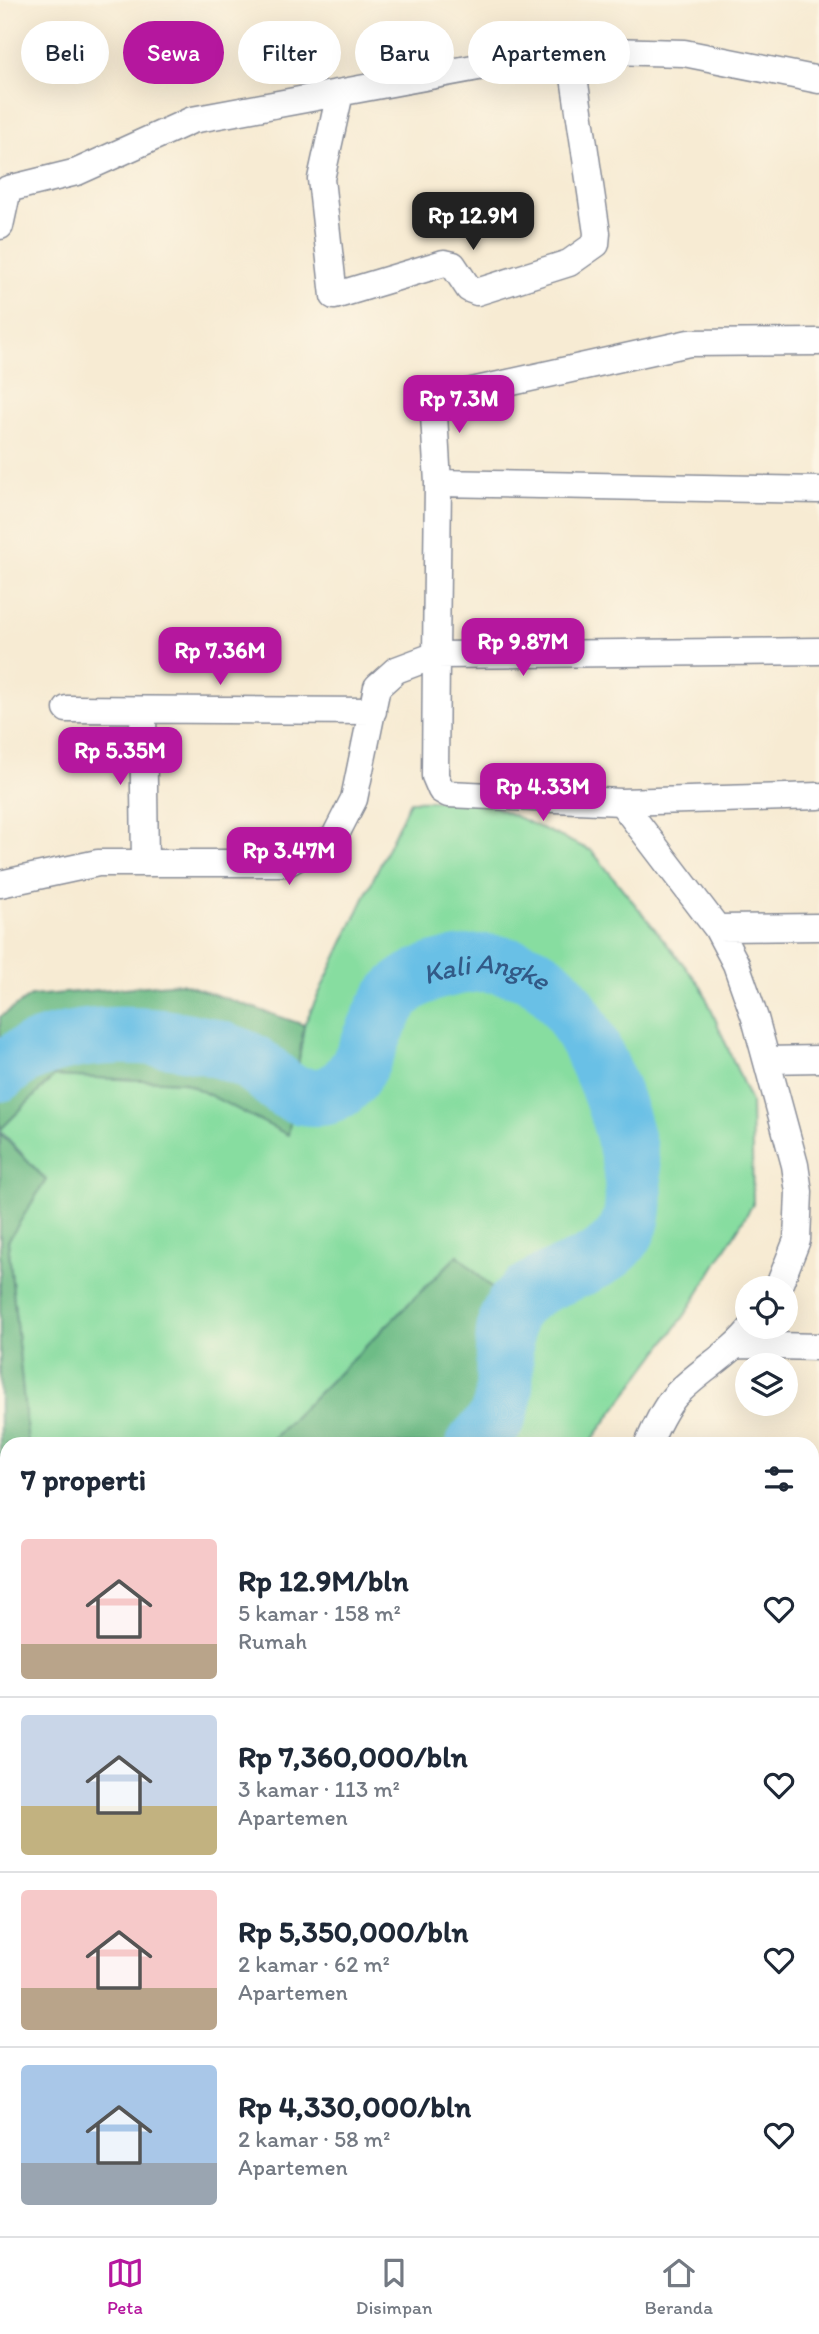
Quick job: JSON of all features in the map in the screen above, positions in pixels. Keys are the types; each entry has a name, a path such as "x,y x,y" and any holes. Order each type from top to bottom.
{"street":[{"path":"630,52 684,53 819,80"},
{"path":"0,226 8,189 77,172 192,120 468,69"},
{"path":"340,93 321,178 334,296 444,263 453,265 469,289 477,292 569,263 596,244 597,233 575,84"},
{"path":"819,342 689,343 449,396 434,415 438,483 435,776 441,790 457,797 621,803 819,796"},
{"path":"438,483 819,490"},
{"path":"0,884 98,863 287,863 334,838 354,799 377,687 396,670 436,655 819,651"},
{"path":"67,709 373,710"},
{"path":"143,710 145,863"},
{"path":"621,803 717,928 736,964 767,1060 795,1165 809,1191 797,1240 783,1276"},
{"path":"717,928 819,927"},
{"path":"767,1060 819,1059"},
{"path":"651,1437 659,1418 676,1395 741,1339"},
{"path":"765,1339 819,1347"}],"green space":[{"path":"480,800 592,851 701,986 751,1102 753,1204 685,1315 594,1437 494,1437 520,1417 458,1255 274,1437 27,1437 8,1240 46,1180 0,1130 54,1076 184,1082 288,1134 304,1025 410,801"},
{"path":"181,983 304,1025 288,1135 184,1082 54,1076 0,1130 0,1017 31,996"},
{"path":"0,1133 46,1180 8,1241 27,1437 0,1437"},
{"path":"458,1255 519,1315 520,1417 494,1437 274,1437"}],"waterway":[{"name":"Kali Angke","path":"0,1073 23,1056 52,1045 85,1038 155,1037 220,1050 247,1060 295,1094 318,1097 334,1093 357,1070 388,1004 414,980 441,970 478,963 520,970 545,982 563,1000 580,1027 612,1095 624,1131 634,1198 630,1223 609,1252 543,1284 515,1305 505,1330 504,1393 501,1408 493,1424 481,1437"}]}
